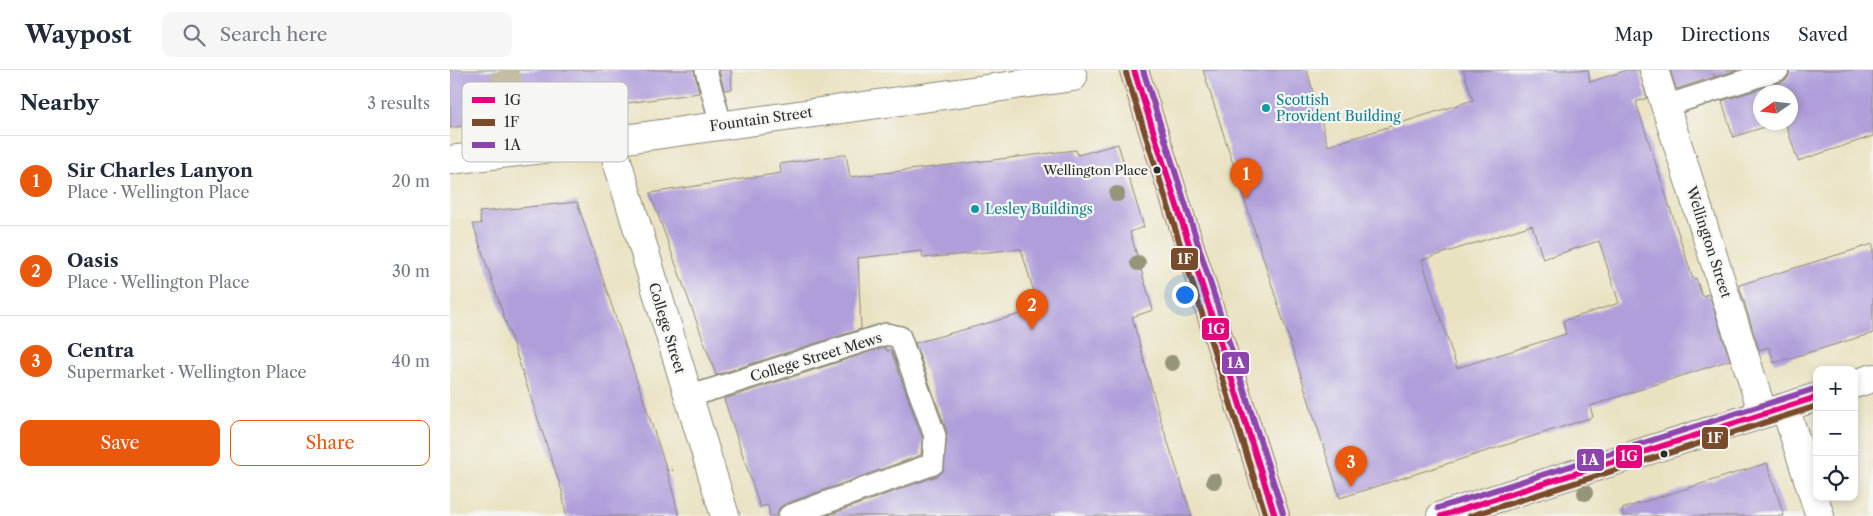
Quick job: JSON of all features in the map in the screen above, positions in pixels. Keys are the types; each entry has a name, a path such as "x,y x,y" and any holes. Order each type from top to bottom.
{"main road":[{"path":"1134,70 1275,516"}],"street":[{"name":"Wellington Street","path":"1654,70 1665,106 1774,410 1820,516"},
{"name":"Fountain Street","path":"628,138 721,124 1073,77"},
{"name":"College Street","path":"617,162 725,516"},
{"path":"1858,383 1873,378"},
{"path":"1441,516 1813,398"}],"lane":[{"path":"706,70 721,124"},
{"path":"1665,106 1778,70"},
{"name":"College Street Mews","path":"688,397 886,334 900,337 935,436 933,464 789,516"}],"building":[{"path":"450,70 694,70 699,93 628,103 628,82 462,82 462,126 450,128"},
{"path":"719,70 731,70 732,89 724,90"},
{"path":"1203,70 1307,70 1328,146 1473,100 1463,70 1588,70 1590,82 1627,70 1639,70 1647,98 1636,102 1693,279 1696,278 1702,296 1709,294 1730,360 1590,406 1593,417 1340,498","holes":["1532,225 1543,259 1599,241 1619,303 1563,321 1566,334 1457,368 1422,260"]},
{"path":"1670,70 1737,70 1715,77 1714,74 1714,77 1676,89"},
{"path":"1790,70 1873,70 1873,136 1798,161 1788,130 1798,130 1798,85 1773,85 1788,78"},
{"path":"1753,91 1753,130 1755,130 1733,137 1722,101"},
{"path":"1118,144 1144,227 1130,232 1153,310 1132,317 1160,418 1192,516 826,516 937,476 943,471 947,432 915,343 1039,309 1021,249 923,258 922,251 858,258 861,329 716,375 650,193 781,173 780,164 846,154 850,177 1076,150 1078,155"},
{"path":"577,202 667,470 679,516 566,516 562,491 473,224 481,224 479,212"},
{"path":"1873,244 1873,333 1774,363 1769,347 1759,350 1739,285"},
{"path":"885,347 887,351 891,350 922,438 921,455 785,504 779,508 777,516 770,516 768,505 760,507 724,399"},
{"path":"1767,463 1784,516 1623,516 1622,509"}],"tunnel":[{"path":"504,70 508,82"}],"transit line":[{"name":"1G","path":"1134,70 1275,516"},
{"name":"1A","path":"1143,70 1283,513"},
{"name":"1F","path":"1126,73 1266,516"},
{"name":"1A","path":"1438,508 1813,389"},
{"name":"1G","path":"1441,516 1813,398"},
{"name":"1F","path":"1470,516 1813,407"}],"place":[{"name":"Scottish Provident Building","path":"1266,108"},
{"name":"Wellington Place","path":"1157,170"},
{"name":"Sir Charles Lanyon","path":"1246,199"},
{"name":"Lesley Buildings","path":"975,209"},
{"name":"Oasis","path":"1032,330"},
{"name":"Centra","path":"1351,487"}]}
